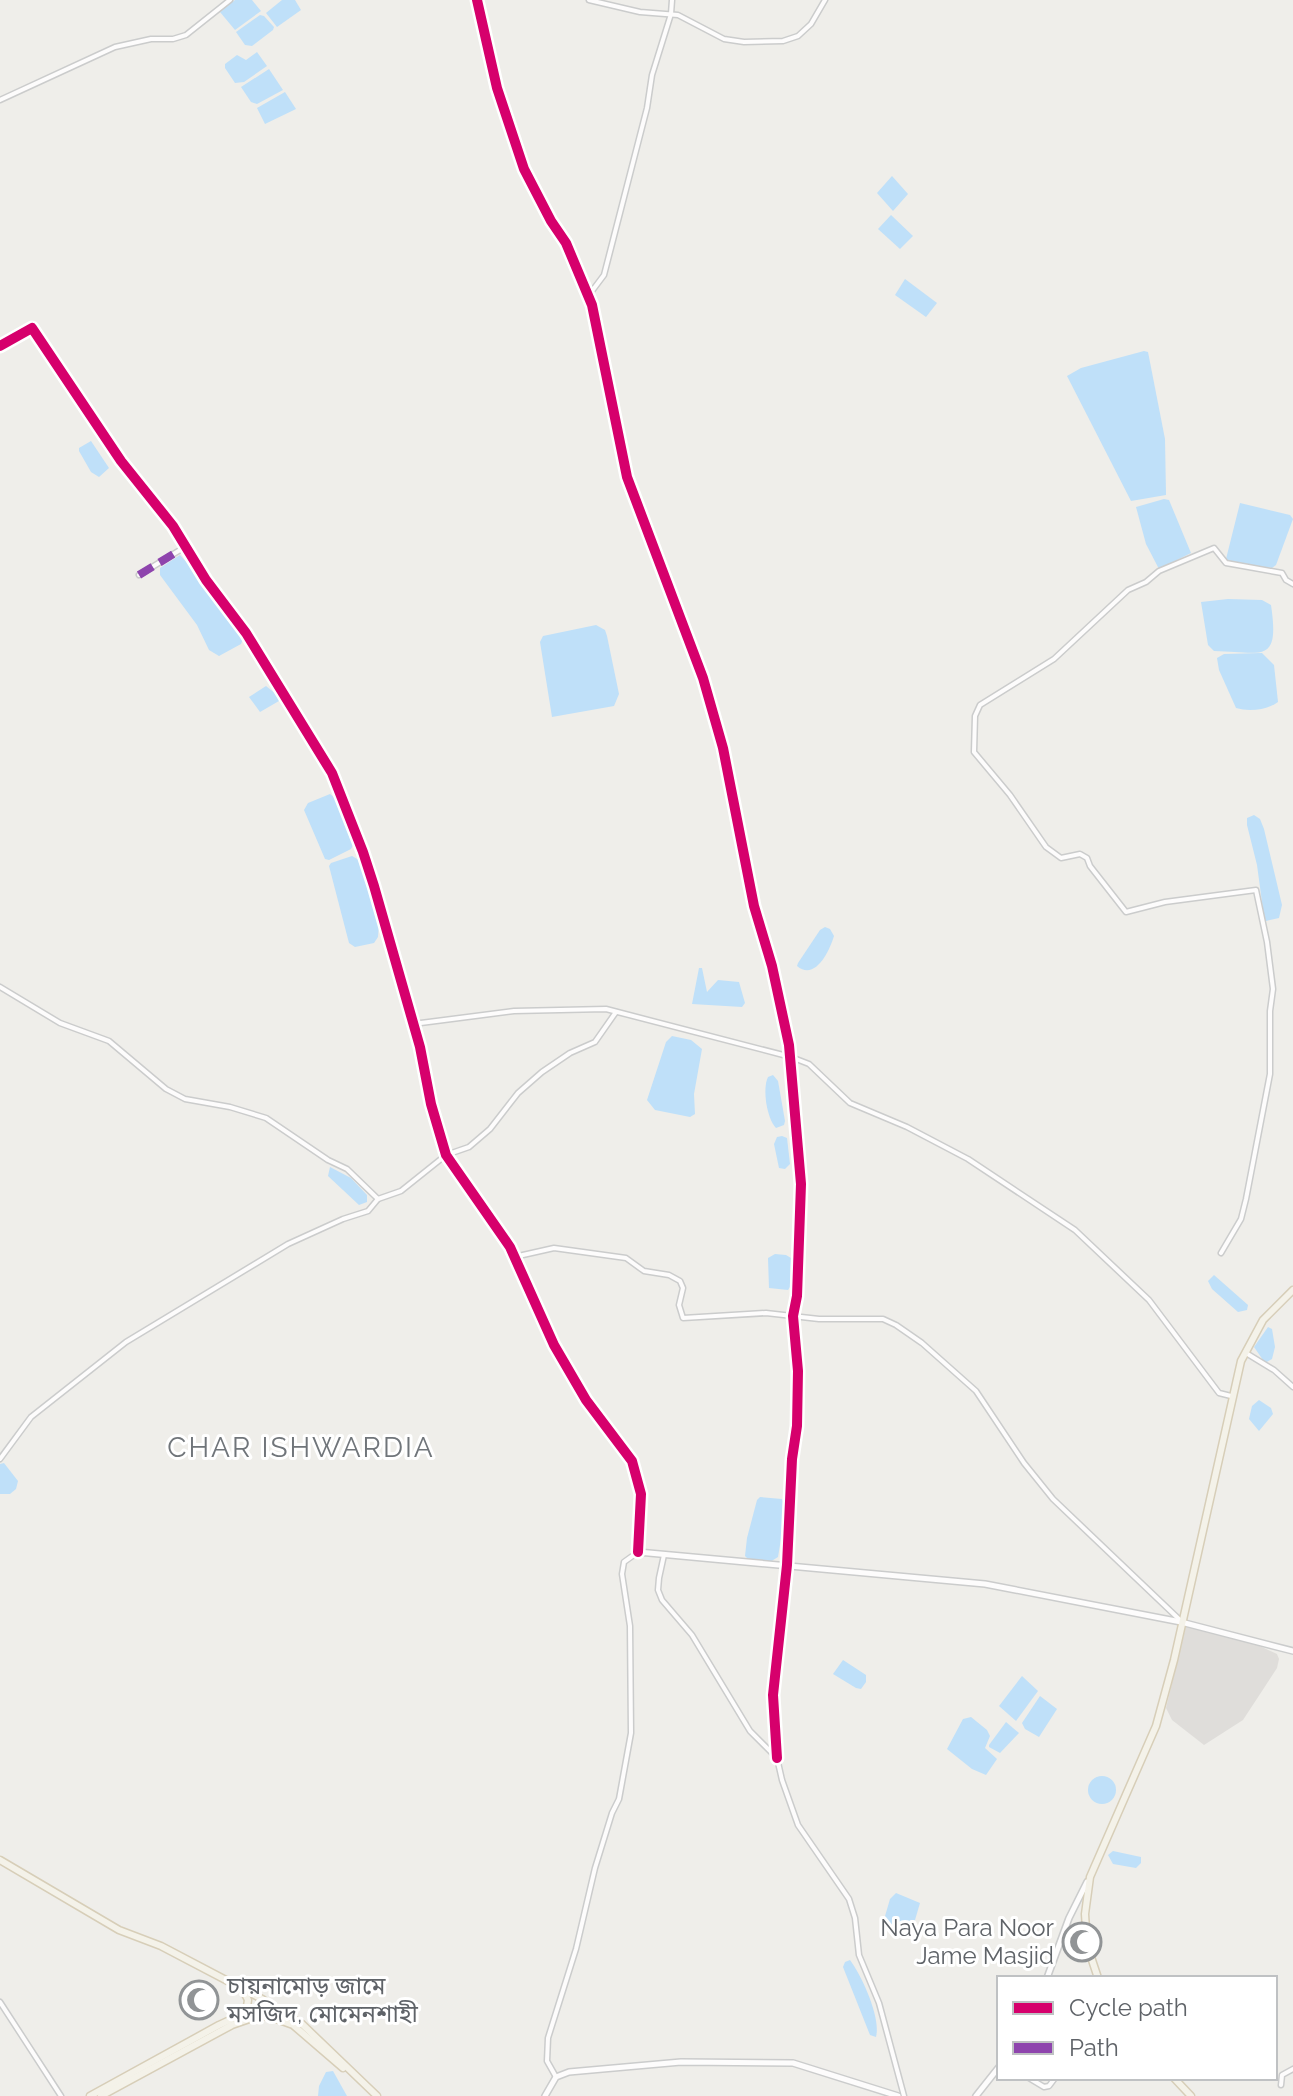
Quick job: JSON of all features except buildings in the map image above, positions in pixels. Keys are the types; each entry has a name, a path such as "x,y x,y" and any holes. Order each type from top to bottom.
{"main road":[{"path":"1097,1976 1087,1945 1085,1914 1090,1877 1156,1726 1244,1351 1263,1320 1293,1290"},
{"path":"0,1860 80,1910 119,1930 161,1946 293,2017 377,2096"},
{"path":"243,1990 248,2000 245,2016"},
{"path":"90,2096 245,2016 267,2009 279,2011"},
{"path":"101,2096 245,2016 271,2017 293,2025 343,2067 371,2096"},
{"path":"1176,2080 1191,2096"}],"street":[{"path":"0,100 115,47 186,35 230,0"},
{"path":"477,0 497,88 524,169 566,243 589,295 599,329 627,477 703,678 723,748 754,906 772,966 791,1057 801,1184 797,1296 793,1316 798,1371 797,1426 773,1695 777,1758 798,1825 854,1911 859,1955 879,2003 901,2096"},
{"path":"589,0 640,12 671,14 724,39 744,42 783,41 798,36 811,24 825,0"},
{"path":"589,295 604,275 672,0"},
{"path":"0,346 32,328 121,461 173,526 246,633 332,773 363,852 413,1024 446,1155 494,1222 514,1257 554,1345 586,1400 632,1461 641,1494 638,1552"},
{"path":"139,575 185,547"},
{"path":"1221,1253 1241,1219 1270,1074 1273,989 1256,890 1165,902 1126,912 1087,858 1080,854 1061,858 1046,847 1010,795 974,752 975,716 980,705 1054,659 1128,590 1191,556 1214,548 1226,563 1282,573 1293,584"},
{"path":"0,994 3,989 60,1023 109,1041 166,1089 185,1099 230,1107 266,1118 328,1160 347,1169 378,1199"},
{"path":"413,1024 514,1011 606,1009 809,1064 850,1103 907,1127 968,1159 1075,1230 1149,1300 1219,1393 1231,1396"},
{"path":"0,1459 31,1417 126,1342 288,1244 368,1211 378,1199 401,1191 446,1155 469,1147 490,1129 518,1093 554,1063 595,1042 616,1012"},
{"path":"514,1257 554,1248 626,1258 644,1271 669,1275 680,1281 683,1288 679,1305 683,1318 766,1313 883,1319 922,1343 976,1391 1024,1463 1053,1499 1181,1622"},
{"path":"1244,1351 1274,1370 1293,1387"},
{"path":"556,2077 547,2061 548,2038 576,1949 595,1868 625,1776 631,1733 630,1626 622,1574 624,1562 638,1552 985,1584 1181,1622 1293,1651"},
{"path":"664,1555 658,1590 662,1600 692,1635 750,1731 777,1758"},
{"path":"1048,1976 1069,1918 1090,1877"},
{"path":"0,2002 61,2096"},
{"path":"545,2096 556,2077 582,2070 652,2063 793,2063 901,2096"},
{"path":"1281,2085 1282,2075 1293,2069"},
{"path":"976,2096 997,2070"},
{"path":"1033,2080 1047,2087 1053,2080"}],"shaded area":[{"path":"1186,1625 1253,1643 1277,1654 1279,1659 1277,1668 1243,1720 1204,1745 1172,1720 1166,1708"}],"water":[{"path":"235,0 252,0 261,11 235,30 220,12"},
{"path":"282,0 295,0 301,10 277,27 266,13"},
{"path":"260,15 274,27 273,30 252,46 245,45 236,32"},
{"path":"257,52 267,66 244,82 235,83 225,64 237,55 246,60"},
{"path":"269,69 283,90 257,104 251,102 241,87"},
{"path":"285,92 296,109 265,124 257,108"},
{"path":"892,176 908,194 893,211 877,193"},
{"path":"891,215 913,236 900,249 878,229"},
{"path":"905,279 937,303 926,317 895,295"},
{"path":"1148,352 1165,439 1166,495 1131,501 1067,376 1081,368"},
{"path":"91,441 109,468 99,477 91,472 79,451"},
{"path":"1169,500 1191,553 1159,569 1146,544 1136,507"},
{"path":"1240,503 1290,515 1293,519 1276,565 1272,568 1226,559"},
{"path":"180,555 214,593 243,639 241,644 219,656 209,650 197,625 160,575 160,568"},
{"path":"1262,600 1271,605 1273,638 1264,651 1214,651 1208,645 1201,602"},
{"path":"596,625 605,630 607,636 619,694 614,706 552,717 540,642 543,636"},
{"path":"1262,653 1274,665 1278,702 1258,710 1236,708 1217,658 1224,654"},
{"path":"266,686 279,701 260,712 249,697"},
{"path":"330,794 342,811 353,845 329,860 325,859 304,810 308,803"},
{"path":"1254,815 1260,819 1264,829 1282,905 1279,918 1266,921 1247,825 1247,818"},
{"path":"352,856 359,860 379,924 374,943 355,947 349,943 329,866"},
{"path":"825,927 834,936 820,963 810,970 797,966 820,930"},
{"path":"699,968 702,968 707,992 718,980 739,982 745,1003 742,1007 692,1004"},
{"path":"672,1036 691,1040 702,1049 694,1094 695,1114 690,1117 655,1110 647,1100 666,1042"},
{"path":"773,1075 778,1081 785,1121 784,1125 776,1128 770,1118 766,1096 766,1082"},
{"path":"777,1137 787,1138 790,1164 785,1169 779,1168 774,1144"},
{"path":"330,1167 351,1178 367,1195 367,1202 359,1205 328,1176"},
{"path":"775,1254 791,1258 788,1290 769,1288 768,1258"},
{"path":"1214,1275 1248,1305 1247,1310 1238,1312 1212,1289 1208,1281"},
{"path":"1268,1327 1272,1329 1275,1347 1272,1359 1265,1363 1254,1347"},
{"path":"1259,1400 1271,1408 1273,1414 1259,1431 1249,1419 1252,1406"},
{"path":"4,1463 18,1481 16,1489 10,1494 0,1494 0,1464"},
{"path":"760,1497 782,1499 786,1509 778,1557 770,1562 745,1556 747,1538"},
{"path":"843,1660 866,1675 861,1689 833,1674"},
{"path":"1022,1676 1038,1691 1016,1721 999,1706"},
{"path":"1040,1696 1057,1709 1039,1737 1025,1729 1022,1723"},
{"path":"971,1717 987,1730 990,1736 985,1748 997,1759 986,1775 972,1769 947,1749 963,1719"},
{"path":"1006,1722 1019,1733 1000,1753 989,1745"},
{"path":"1102,1776 1112,1780 1116,1790 1112,1800 1102,1804 1092,1800 1088,1790 1092,1780"},
{"path":"1113,1851 1141,1857 1141,1863 1136,1868 1113,1864 1108,1855"},
{"path":"896,1893 920,1903 911,1926 891,1927 883,1923 890,1899"},
{"path":"850,1960 865,1986 873,2009 876,2037 870,2035 843,1967"},
{"path":"333,2071 347,2096 318,2096 326,2072"}],"marked path":[{"path":"139,575 185,547"}],"cycle path":[{"path":"477,0 497,88 524,169 566,243 592,305 627,477 703,678 723,748 754,906 772,966 789,1045 801,1184 797,1296 793,1316 798,1371 787,1565 773,1695 777,1758"},
{"path":"0,346 32,328 121,461 173,526 206,580 246,633 332,773 374,886 420,1047 431,1104 446,1155 510,1247 554,1345 586,1400 632,1461 641,1494 638,1552"}],"place":[{"name":"Naya Para Noor Jame Masjid","path":"1082,1942"},
{"name":"চায়নামোড় জামে মসজিদ, মোমেনশাহী","path":"199,2000"}],"district":[{"name":"CHAR ISHWARDIA","path":"301,1447"}]}
